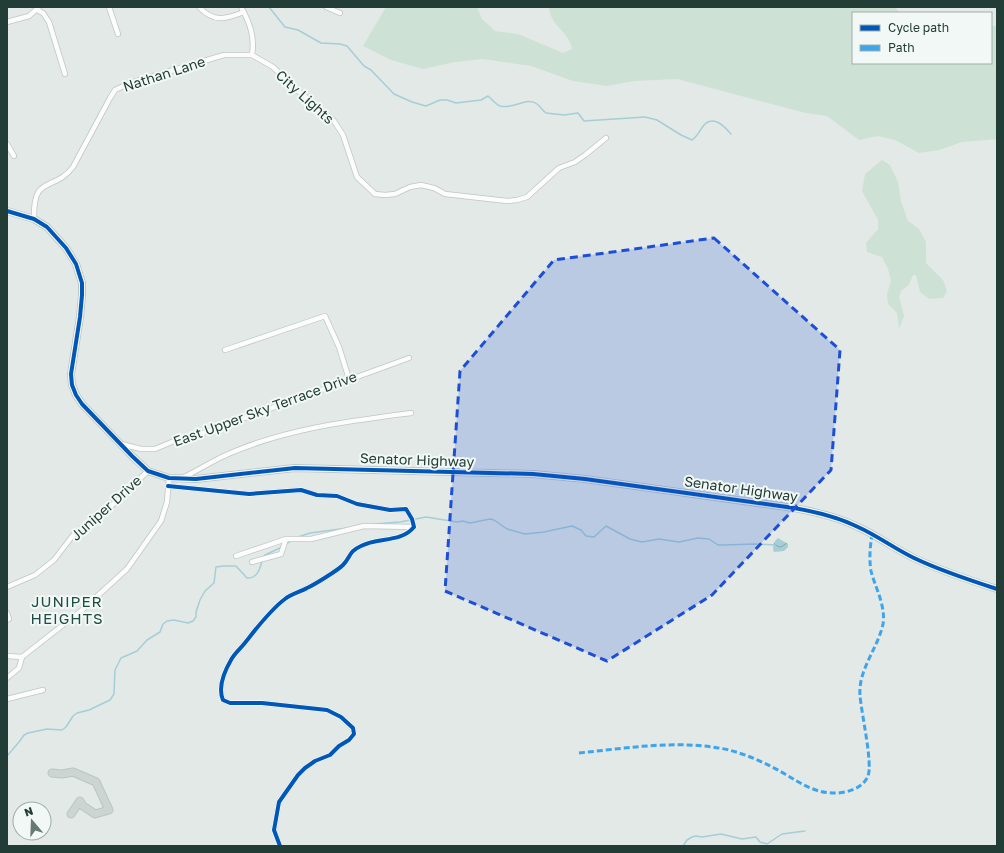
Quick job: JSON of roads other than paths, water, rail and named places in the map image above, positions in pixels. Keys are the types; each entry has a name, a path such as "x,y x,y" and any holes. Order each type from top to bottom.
{"main road":[{"path":"52,773 62,774 73,772 96,782 109,810 95,814 83,806 80,801 71,814"}],"street":[{"path":"109,7 118,34"},
{"path":"200,7 206,14 218,18 229,18 242,9 253,36 252,56"},
{"path":"326,7 340,13"},
{"path":"7,22 29,16 38,8 49,22 65,74"},
{"name":"Nathan Lane","path":"34,218 35,197 38,192 42,187 69,173 115,90 130,83 224,55 252,56"},
{"name":"City Lights","path":"252,56 273,67 334,121 343,135 357,177 375,194 395,194 410,187 421,185 434,188 446,194 507,201 517,200 527,197 559,168 575,162 606,138"},
{"path":"7,144 14,156"},
{"name":"Senator Highway","path":"7,211 34,218 54,234 66,248 76,264 82,283 80,317 71,374 72,385 82,404 148,470 169,478 180,479 196,479 295,468 533,474 585,479 794,508 819,512 838,518 859,527 892,548 933,567 997,589"},
{"path":"225,350 325,316 339,347 349,379"},
{"name":"East Upper Sky Terrace Drive","path":"121,444 141,449 155,449 179,439 195,436 409,358"},
{"path":"180,479 232,452 286,433 348,421 411,413"},
{"name":"Juniper Drive","path":"7,587 35,575 54,560 74,534 106,511 148,470"},
{"path":"7,678 19,668 22,657 82,610 127,569 161,521 167,502 169,478"},
{"path":"168,486 249,494 301,490 317,495 337,496 357,504 390,510 406,509 412,519 414,527"},
{"path":"236,556 286,539 311,539 364,526 414,527"},
{"path":"280,846 274,830 279,802 298,775 305,768 315,761 330,755 339,746 349,740 354,734 353,728 341,717 327,710 262,703 230,703 223,700 220,688 231,660 258,626 286,598 309,587 343,565 350,553 360,546 374,541 400,537 409,533 414,527"},
{"path":"252,562 281,554 286,539"},
{"path":"7,613 9,619 7,620"},
{"path":"7,656 22,657"},
{"path":"7,699 42,690"}],"water":[{"path":"778,538 788,544 788,547 784,551 774,552 773,545"}],"waterway":[{"path":"269,7 285,27 298,30 321,43 347,46 364,66 371,70 394,94 426,106 440,100 447,100 456,103 481,100 488,96 500,106 505,107 524,102 533,102 546,113 564,115 578,113 584,121 645,117 657,120 692,140 704,125 711,121 719,123 731,134"},
{"path":"375,524 400,522 426,517 470,523 490,519 507,529 525,534 544,532 572,526 581,530 586,536 594,537 606,526 630,539 642,542 659,539 679,542 698,538 709,539 718,545 775,545"},
{"path":"295,538 310,533 348,528"},
{"path":"285,545 292,540"},
{"path":"263,557 282,547"},
{"path":"7,756 24,735 47,729 62,730 77,713 89,710 110,700 114,694 115,670 121,658 137,651 147,640 160,632 163,624 167,621 174,620 188,623 193,621 196,617 200,600 205,591 214,583 216,567 236,566 247,578 250,578 258,573 262,561"},
{"path":"683,846 687,840 696,836 702,837 721,834 742,839 756,837 760,842 767,844 782,834 805,831"}],"district":[{"name":"JUNIPER HEIGHTS","path":"67,610"}]}
